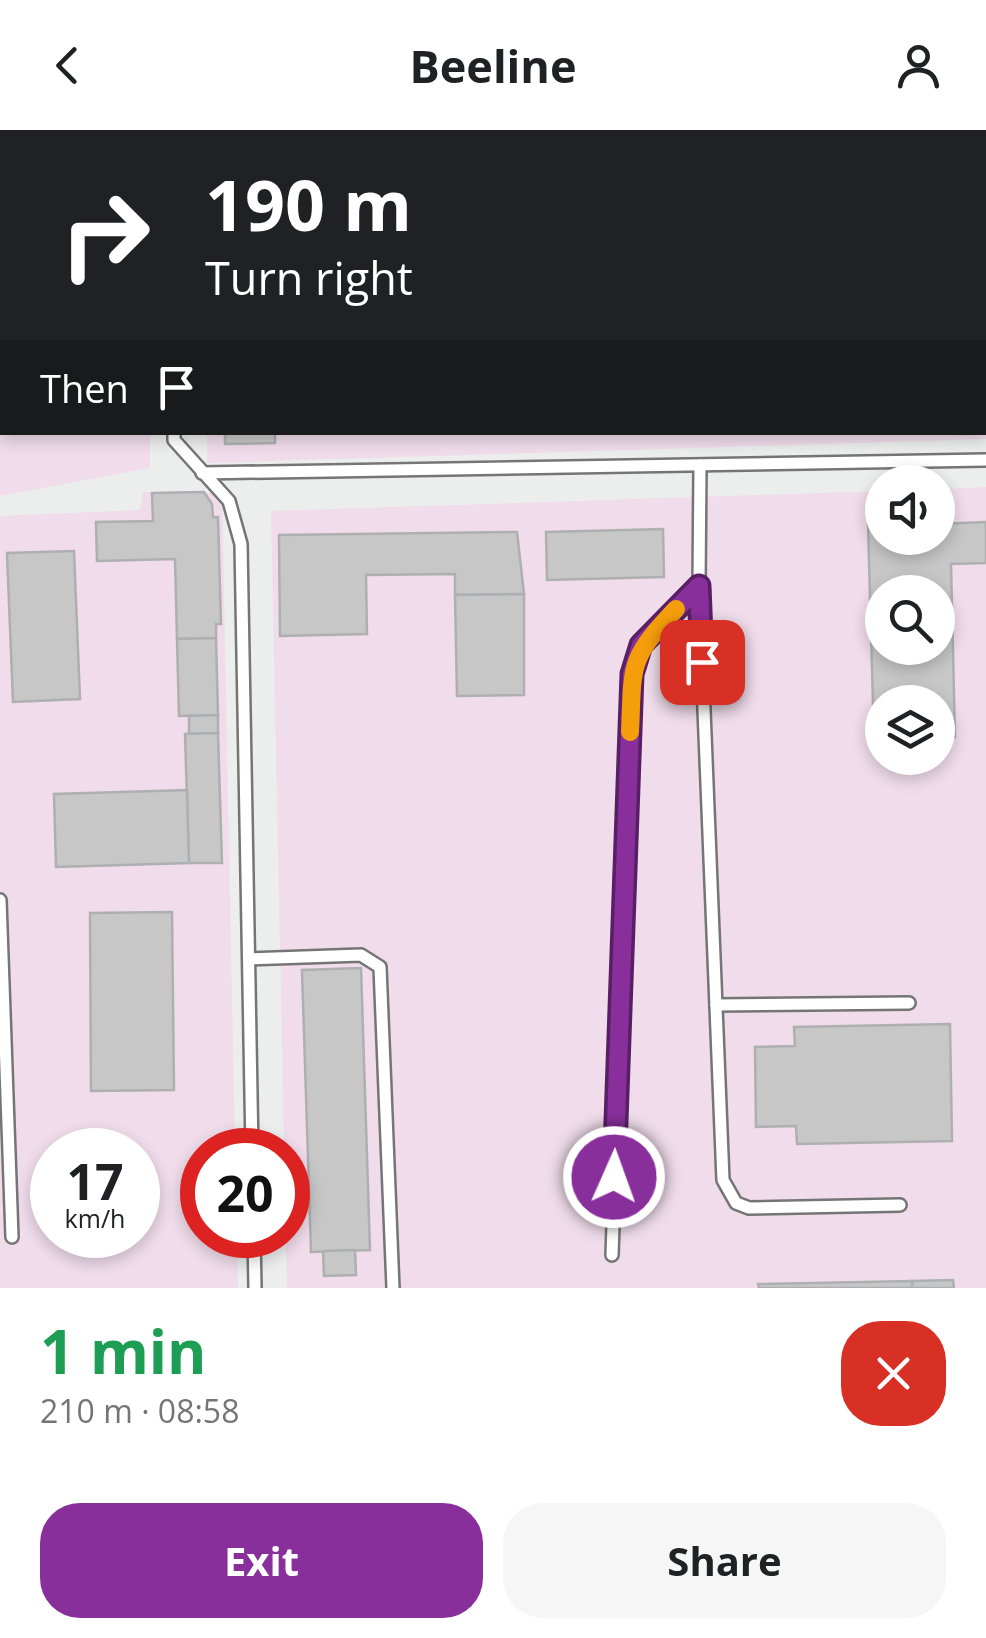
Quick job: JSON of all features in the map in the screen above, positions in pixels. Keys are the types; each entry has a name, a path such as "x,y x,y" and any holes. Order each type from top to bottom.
{"lane":[{"path":"174,435 174,440 228,502 242,544 252,1128"},
{"path":"202,473 986,460"},
{"path":"700,465 699,586 727,1194 749,1208 900,1205"},
{"path":"612,1254 632,674 641,645 699,586"},
{"path":"0,900 12,1237"},
{"path":"249,959 361,955 380,967 393,1288"},
{"path":"716,1006 909,1003"},
{"path":"254,1258 255,1288"}],"shaded area":[{"path":"0,435 150,435 150,468 0,496"},
{"path":"207,435 986,435 986,439 207,463"},
{"path":"986,487 986,1288 287,1288 286,1258 310,1258 310,1128 284,1128 271,511 865,492 865,555 955,555 955,488"},
{"path":"143,492 222,493 235,1128 180,1128 180,1258 237,1258 238,1288 0,1288 0,516 140,510"}],"building":[{"path":"225,435 275,435 275,443 225,444"},
{"path":"204,492 212,504 213,517 218,517 221,624 216,624 216,638 177,639 175,559 97,561 96,522 153,521 152,493"},
{"path":"986,522 986,563 951,564 951,575 869,575 869,555 955,555 955,523"},
{"path":"663,529 664,577 547,580 546,532"},
{"path":"517,532 524,594 455,595 455,574 366,575 367,634 280,636 279,535"},
{"path":"74,551 80,699 13,702 7,553"},
{"path":"524,594 524,695 457,696 455,595"},
{"path":"216,638 218,715 179,716 177,639"},
{"path":"872,665 953,665 954,685 872,685"},
{"path":"218,715 218,733 189,734 189,716"},
{"path":"218,733 222,863 189,863 185,734"},
{"path":"187,790 189,863 56,867 54,794"},
{"path":"172,912 174,1090 91,1091 90,913"},
{"path":"361,968 370,1250 311,1252 302,970"},
{"path":"950,1024 952,1141 797,1144 796,1126 756,1127 755,1047 795,1046 794,1027"},
{"path":"355,1250 356,1275 324,1276 323,1251"},
{"path":"953,1280 954,1288 912,1288 912,1281"},
{"path":"912,1281 912,1288 759,1288 758,1284"}],"slow traffic":[{"path":"630,732 632,674 641,645 676,609"}],"route":[{"path":"614,1177 632,674 641,645 699,586 702,662"}]}
